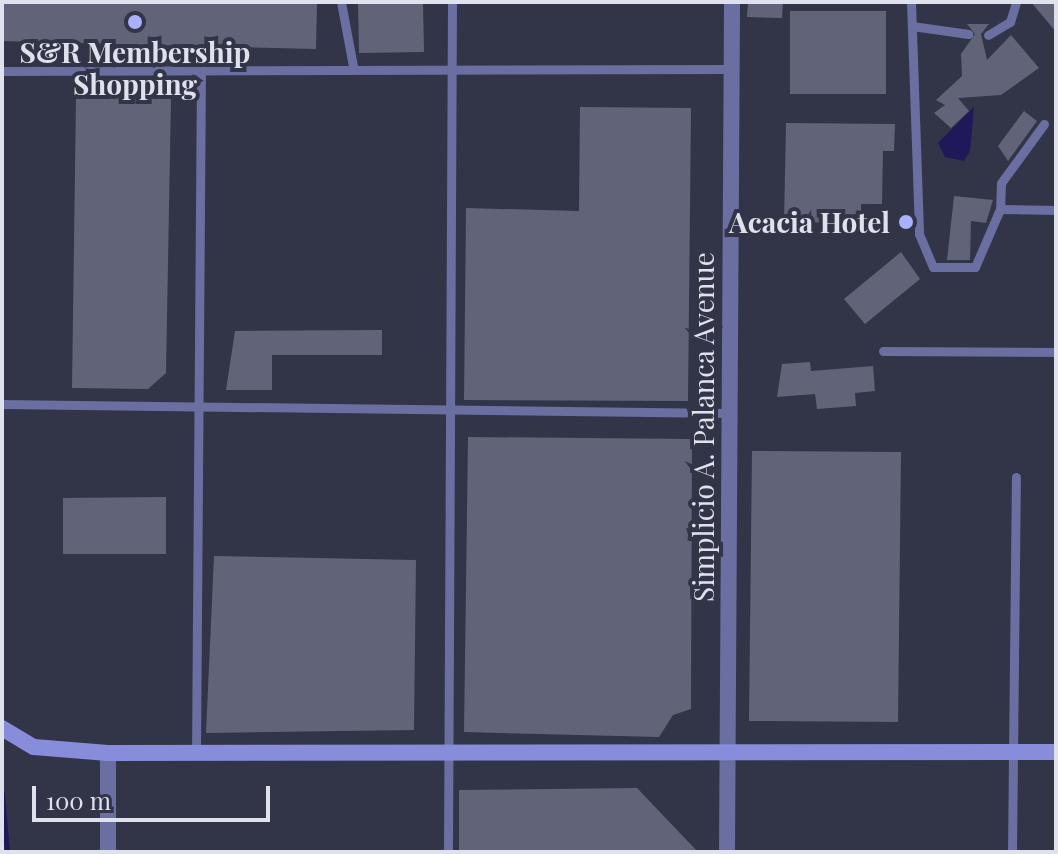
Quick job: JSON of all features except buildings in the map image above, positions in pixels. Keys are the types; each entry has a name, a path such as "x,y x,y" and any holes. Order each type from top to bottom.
{"street":[{"name":"Simplicio A. Palanca Avenue","path":"727,852 732,2"},
{"path":"2,728 34,747 108,753 449,750 1056,752"},
{"path":"108,753 108,852"}],"lane":[{"path":"341,2 353,66"},
{"path":"448,852 452,2"},
{"path":"911,2 919,234 933,267 975,267 1000,209 1001,183 1044,124"},
{"path":"988,35 1010,22 1016,2"},
{"path":"912,26 968,34"},
{"path":"196,753 201,66"},
{"path":"2,71 201,66 731,69"},
{"path":"1000,209 1056,210"},
{"path":"883,351 1056,352"},
{"path":"2,404 729,413"},
{"path":"1012,852 1016,477"}],"shaded area":[{"path":"974,107 970,151 964,161 945,157 938,143"}],"waterway":[{"path":"2,793 7,852"}],"place":[{"name":"S&R Membership Shopping","path":"135,22"},
{"name":"Acacia Hotel","path":"906,222"}]}
